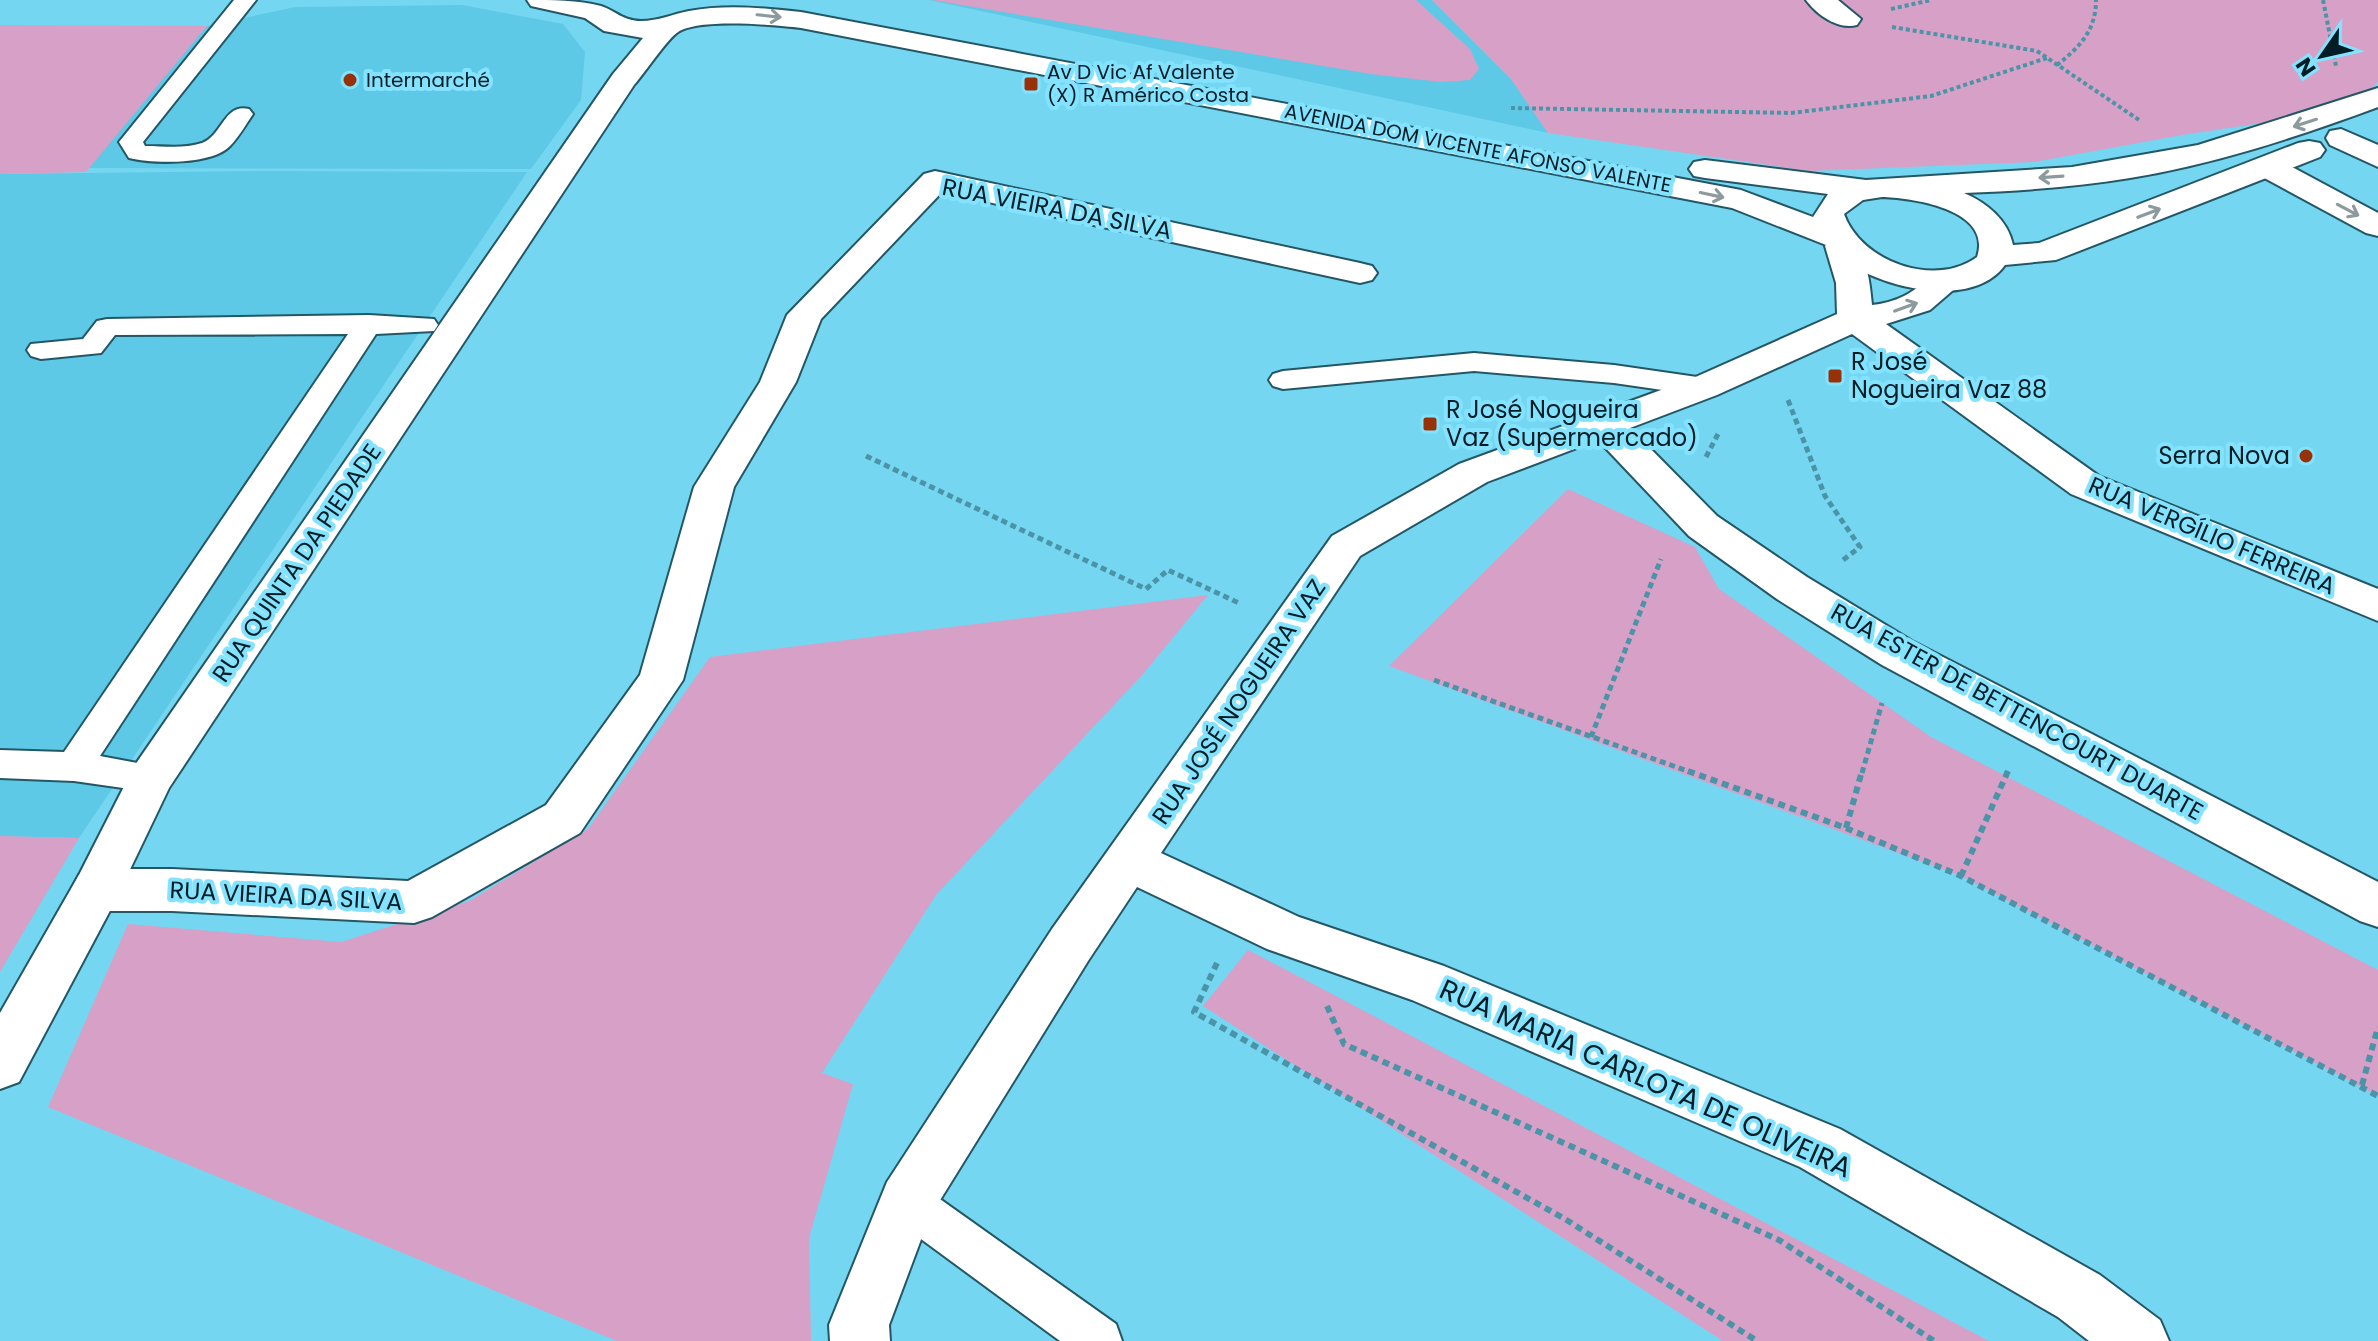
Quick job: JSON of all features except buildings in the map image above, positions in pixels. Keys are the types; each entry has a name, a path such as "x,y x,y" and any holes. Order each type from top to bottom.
{"street":[{"path":"541,0 601,12 623,80"},
{"name":"AVENIDA DOM VICENTE AFONSO VALENTE","path":"806,0 1636,160 1865,189 1902,187"},
{"path":"1820,0 1847,19"},
{"name":"AVENIDA DOM VICENTE AFONSO VALENTE","path":"601,12 648,28 691,15 756,15 801,20 983,52 1741,200 1838,241 1857,258 1901,275 1949,279"},
{"name":"RUA QUINTA DA PIEDADE","path":"0,1064 96,890 151,778 623,80 691,15"},
{"path":"1902,187 2094,174 2146,166 2241,144 2378,97"},
{"path":"1995,256 2044,253 2378,124"},
{"path":"2341,138 2378,158"},
{"path":"2268,167 2378,226"},
{"name":"RUA VIEIRA DA SILVA","path":"96,890 172,890 414,902 563,819 661,680 714,487 778,382 805,315 935,181 1360,273"},
{"path":"1902,187 1941,196 1975,213 1989,227 1997,242 1995,256 1986,267 1949,279"},
{"path":"1855,319 1853,283 1828,214 1834,203 1865,189"},
{"name":"RUA JOSÉ NOGUEIRA VAZ","path":"860,1341 859,1325 907,1202 1070,945 1346,546 1473,473 1704,387 1855,319 1889,313 1918,303 1949,279"},
{"name":"RUA VERGÍLIO FERREIRA","path":"1855,319 2085,485 2378,606"},
{"name":"RUA ESTER DE BETTENCOURT DUARTE","path":"1605,425 1703,526 1792,588 1897,653 2378,906"},
{"name":"RUA MARIA CARLOTA DE OLIVEIRA","path":"1130,861 1285,934 1426,982 1820,1148 2079,1296 2139,1341"}],"lane":[{"path":"241,114 220,143 199,152 138,153 131,142 245,0"},
{"path":"74,767 369,323"},
{"path":"41,350 91,347 107,327 424,325"},
{"path":"1283,380 1474,362 1614,374 1704,387"},
{"path":"0,764 74,767 151,778"},
{"path":"907,1202 1099,1341"}],"path":[{"path":"2057,65 2081,47 2097,17 2096,0"},
{"path":"1847,19 2037,51 2145,124"},
{"path":"1437,122 1447,106 1777,113 1864,107 1931,96 2047,58"},
{"path":"1787,398 1825,496 1860,547 1838,563"},
{"path":"1677,498 1718,481 1705,457 1724,421"},
{"path":"866,456 1146,589 1168,570 1291,627"},
{"path":"1591,737 1665,550"},
{"path":"1846,828 1897,653"},
{"path":"1434,680 1846,828 1961,876 2378,1096"},
{"path":"1961,876 2029,722"},
{"path":"1222,953 1194,1012 1565,1219 1757,1341"},
{"path":"1323,998 1344,1044 1779,1240 1934,1341"},
{"path":"2362,1085 2378,1027"}],"shaded area":[{"path":"929,0 1432,0 1511,79 1548,133"},
{"path":"932,0 1416,0 1470,49 1479,69 1470,80 1441,82 1371,74"},
{"path":"1432,0 2378,0 2378,81 2355,109 2182,135 2034,162 1809,171 1548,133 1511,79"},
{"path":"462,5 563,24 585,52 581,100 531,169 84,168 207,26 295,7"},
{"path":"0,25 207,26 86,172 0,174"},
{"path":"527,172 79,838 0,836 0,174"},
{"path":"1568,489 1695,547 1719,589 1931,737 2378,970 2378,1096 1961,876 1389,666"},
{"path":"1208,595 1144,673 936,895 822,1073 853,1084 809,1238 811,1341 617,1341 48,1107 128,924 341,942 469,901 588,829 710,657"},
{"path":"0,836 79,838 0,972"},
{"path":"1248,950 1989,1341 1723,1341 1203,1006"}],"place":[{"name":"Intermarché","path":"350,80"},
{"name":"Av D Vic Af Valente (X) R Américo Costa","path":"1031,84"},
{"name":"R José Nogueira Vaz 88","path":"1835,376"},
{"name":"R José Nogueira Vaz (Supermercado)","path":"1430,424"},
{"name":"Serra Nova","path":"2306,456"}]}
